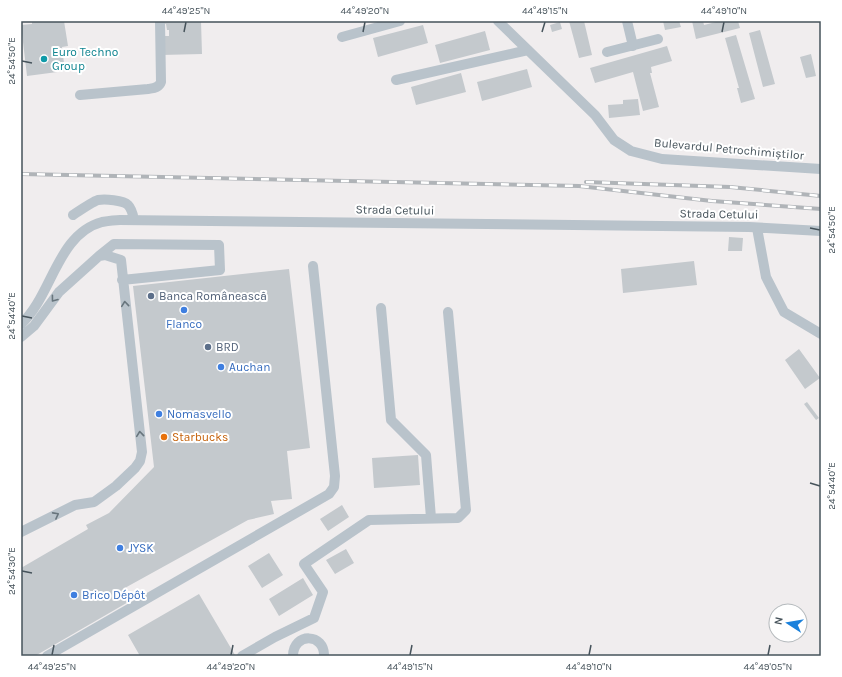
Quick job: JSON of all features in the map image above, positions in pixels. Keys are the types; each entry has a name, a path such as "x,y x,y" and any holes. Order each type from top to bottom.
{"street":[{"path":"80,95 158,87 160,85 160,21"},
{"path":"342,37 400,21"},
{"name":"Bulevardul Petrochimiștilor","path":"498,21 595,116 614,140 631,151 662,159 821,169"},
{"path":"628,21 633,46"},
{"path":"607,52 658,39"},
{"path":"396,80 528,50"},
{"path":"73,215 98,200 116,200 128,205 131,209 134,220"},
{"name":"Strada Cetului","path":"22,332 30,314 68,247 76,236 89,227 102,222 134,220 758,228 821,231"},
{"path":"758,228 766,277 784,312 821,334"},
{"path":"22,332 34,326 59,292 114,244 219,246 220,270 122,280"},
{"path":"21,532 75,505 94,502 122,481 140,461 142,452 122,280 121,244"},
{"path":"100,256 105,255 121,260"},
{"path":"47,656 329,494 334,487 335,476 313,266"},
{"path":"381,308 391,420 426,455 431,518"},
{"path":"242,656 275,637 314,618 323,592 304,564 369,520 458,518 466,510 448,312"},
{"path":"302,624 304,639"},
{"path":"293,656 293,651 299,641 310,638 316,640 320,644 323,649 324,656"}],"building":[{"name":"Euro Techno Group","path":"32,21 64,21 68,46 62,47 65,71 27,76 21,25 32,24"},
{"path":"160,21 201,21 202,54 161,55 161,36 169,36 169,30 167,30 166,24 160,23"},
{"path":"569,21 584,21 592,55 579,58"},
{"path":"663,21 679,21 681,27 665,30"},
{"path":"692,21 703,21 704,25 720,21 738,21 740,28 696,39"},
{"path":"560,22 562,29 552,32 550,25"},
{"path":"423,25 428,43 378,57 373,38"},
{"path":"760,30 775,84 763,87 749,33"},
{"path":"485,31 490,50 440,63 435,45"},
{"path":"736,35 755,99 741,103 737,88 739,88 725,38"},
{"path":"667,46 672,61 651,67 652,73 650,73 659,107 643,111 633,72 595,83 590,68"},
{"path":"811,54 816,76 806,78 800,57"},
{"path":"527,69 532,87 482,101 477,82"},
{"path":"461,73 466,92 416,105 411,87"},
{"path":"638,99 640,115 609,118 608,105 623,104 623,100"},
{"path":"729,237 743,238 742,251 728,251"},
{"path":"694,261 697,285 623,293 621,269"},
{"name":"Auchan","path":"289,269 310,448 287,451 292,499 271,501 274,514 248,520 123,589 130,601 35,656 21,656 21,568 88,529 86,525 109,513 154,467 133,286"},
{"path":"799,349 820,378 805,389 785,360"},
{"path":"807,402 819,418 816,420 804,404"},
{"path":"418,455 420,485 374,488 372,458"},
{"path":"342,505 349,517 328,531 320,519"},
{"path":"346,549 354,563 335,574 326,560"},
{"path":"269,553 283,575 262,588 248,566"},
{"path":"303,578 313,595 279,616 269,599"},
{"path":"199,594 235,655 140,656 128,635"}],"railway":[{"path":"21,174 579,186 712,201 821,209"},
{"path":"586,182 730,187 821,196"}],"place":[{"name":"Euro Techno Group","path":"44,59"},
{"name":"Banca Românească","path":"151,296"},
{"name":"Flanco","path":"184,310"},
{"name":"BRD","path":"208,347"},
{"name":"Auchan","path":"221,367"},
{"name":"Nomasvello","path":"159,414"},
{"name":"Starbucks","path":"164,437"},
{"name":"JYSK","path":"120,548"},
{"name":"Brico Dépôt","path":"74,595"}]}
